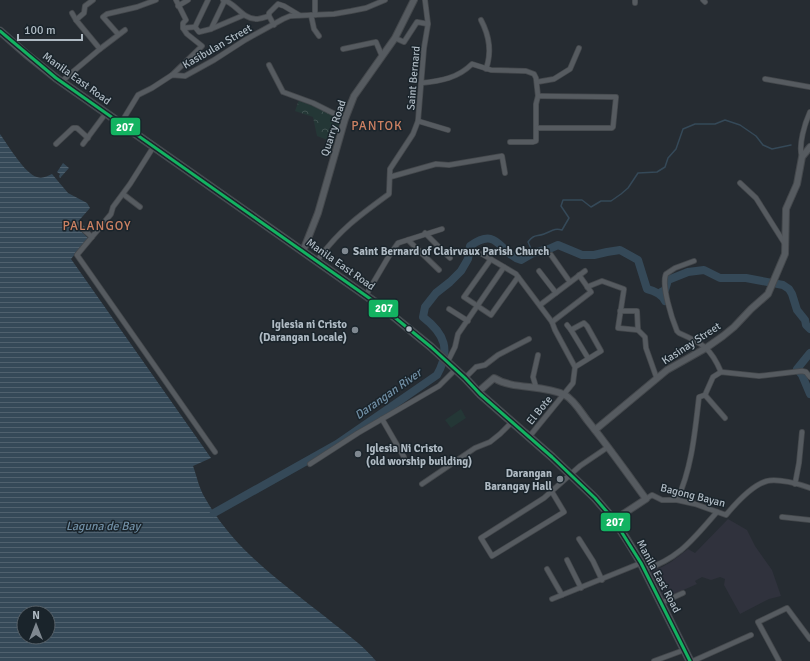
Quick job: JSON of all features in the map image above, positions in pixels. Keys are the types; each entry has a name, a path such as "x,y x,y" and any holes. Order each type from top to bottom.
{"main road":[{"name":"Manila East Road","path":"0,31 26,54 62,82 366,295 431,347 465,378 478,392 570,474 595,498 614,520 642,567 690,661"}],"street":[{"path":"76,20 84,13 85,6 93,0"},
{"path":"118,34 103,17 107,14 137,7 156,0"},
{"path":"172,75 202,46 187,34 183,28 183,23 186,20 176,0"},
{"path":"178,6 188,0"},
{"path":"195,27 208,0"},
{"path":"211,29 224,0 228,1 244,15 255,20 269,16 269,13 280,4 299,15"},
{"path":"314,0 314,29 319,36"},
{"name":"Kasibulan Street","path":"121,123 138,95 172,75 185,76 214,60 245,40 290,16 351,11 366,8 385,0"},
{"name":"Quarry Road","path":"303,251 320,206 345,119 356,92 395,38 414,0"},
{"name":"Saint Bernard","path":"317,261 342,231 360,214 389,194 390,169 413,134 418,121 424,48 428,24 425,0"},
{"path":"72,13 100,49"},
{"path":"195,27 198,32 211,29 244,15"},
{"path":"269,16 274,24"},
{"path":"481,20 487,31 489,46 486,69"},
{"path":"395,38 404,42 417,22 428,24"},
{"path":"183,28 195,27"},
{"path":"62,82 118,34 125,30"},
{"path":"343,49 376,42 382,56"},
{"path":"537,82 554,79 570,69 579,48"},
{"path":"421,83 439,81 453,77 472,64 491,70 526,71 534,74 537,82 538,96 536,104 536,141 510,142"},
{"path":"269,65 283,92 300,98 345,119"},
{"path":"765,79 810,87"},
{"path":"537,128 612,128 616,96 538,96"},
{"path":"802,157 801,152 805,123 810,112"},
{"path":"82,144 106,113"},
{"path":"418,121 448,130"},
{"path":"56,144 73,128 77,128 88,138"},
{"path":"154,146 113,207 111,214 76,255 215,452"},
{"name":"Kasinay Street","path":"595,430 667,370 706,348 734,327 769,292 785,254 786,209 797,184 802,157 810,147"},
{"path":"390,177 436,164 449,165 502,156 505,173"},
{"path":"740,183 756,198 786,246"},
{"path":"123,194 140,207"},
{"path":"77,224 92,238"},
{"path":"366,295 398,243 442,229"},
{"path":"425,234 450,258"},
{"path":"408,240 438,270"},
{"path":"482,254 516,274 552,322 575,367 601,351 584,323 571,330"},
{"path":"551,255 570,282"},
{"path":"491,259 464,297 478,307 491,315 518,277"},
{"path":"694,262 670,270 665,277 667,293 677,331 698,341 706,348 711,353 722,372"},
{"path":"447,362 455,347 458,334 478,307 504,267"},
{"path":"539,271 556,293"},
{"path":"540,305 585,271"},
{"path":"552,322 591,292 579,275"},
{"path":"587,287 602,282 624,289 618,328 638,330 645,337 646,348 657,378"},
{"path":"449,309 468,321"},
{"path":"620,311 637,311 638,330"},
{"path":"567,325 588,358"},
{"path":"465,378 476,367 485,365 498,355 529,339"},
{"path":"536,387 533,377 538,355"},
{"name":"El Bote","path":"529,437 573,383 575,367"},
{"path":"310,464 382,419 439,386 455,370"},
{"path":"677,500 685,484 691,456 699,397 705,395 713,377 722,372 759,376 802,371 806,372 810,377"},
{"path":"478,392 494,378 505,384 551,390 569,397 646,499"},
{"path":"705,395 725,418"},
{"path":"382,419 404,457"},
{"path":"422,484 475,448 490,442 512,422"},
{"path":"795,484 802,432"},
{"path":"552,492 564,512 492,556 481,538 552,492 570,474 608,447"},
{"name":"Bagong Bayan","path":"614,520 652,495 662,500 677,500 695,504 726,515 738,501 758,485 767,480 781,481 810,488"},
{"path":"552,599 642,567 659,565 680,552 689,544 717,512"},
{"path":"782,517 810,520"},
{"path":"579,539 593,560 602,580"},
{"path":"567,560 581,588"},
{"path":"547,569 562,595"},
{"path":"661,603 683,593"},
{"path":"776,660 758,622 787,608 810,639"},
{"path":"693,661 752,635"},
{"path":"654,661 684,650"}],"shaded area":[{"path":"728,519 747,530 755,546 772,570 781,596 769,599 740,614 724,585 725,579 720,577 711,580 702,577 695,581 697,584 663,599 648,571 662,567 688,549 695,553"}],"green space":[{"path":"299,100 341,119 333,142 317,136 313,117 295,111"},
{"path":"461,409 466,418 451,428 445,420"}],"water":[{"name":"Laguna de Bay","path":"0,134 27,171 32,175 41,178 52,174 68,193 87,203 90,208 75,225 88,238 71,259 211,458 193,466 203,494 217,517 230,534 260,564 353,639 376,661 0,661"},
{"path":"63,163 69,168 60,178 60,174 57,172"}],"waterway":[{"path":"533,253 528,242 530,239 553,230 562,230 569,218 561,206 563,200 582,200 591,207 601,201 611,201 628,188 638,173 657,172 665,167 668,158 676,149 683,129 695,124 715,124 725,120 740,125 756,136 763,145 772,149 791,145"},
{"name":"Darangan River","path":"214,513 337,444 437,375 444,358 444,343 441,336 423,317 425,307 436,293 461,271 468,259 470,246 480,240 487,238 493,240 514,257 521,260 533,253 558,245 582,255 594,255 620,250 638,260 647,289 658,293 665,301"},
{"name":"Darangan River","path":"661,292 665,290 668,280 688,272 704,270 720,278 746,278 783,285 789,289 797,310 810,329"},
{"name":"Darangan River","path":"810,353 797,369 802,375 810,394"}],"transit line":[{"name":"207","path":"0,31 56,78 382,307 431,347 480,394 552,457 595,498 614,520 641,563 690,661"}],"place":[{"name":"Saint Bernard of Clairvaux Parish Church","path":"345,251"},
{"name":"Iglesia ni Cristo (Darangan Locale)","path":"355,330"},
{"name":"Iglesia Ni Cristo (old worship building)","path":"358,454"},
{"name":"Darangan Barangay Hall","path":"560,479"}],"district":[{"name":"PANTOK","path":"377,125"},
{"name":"PALANGOY","path":"97,225"}]}
